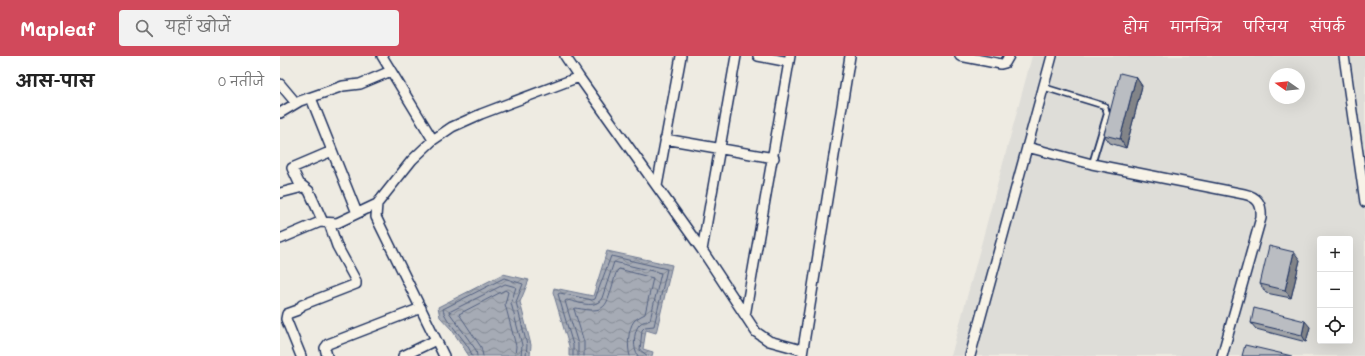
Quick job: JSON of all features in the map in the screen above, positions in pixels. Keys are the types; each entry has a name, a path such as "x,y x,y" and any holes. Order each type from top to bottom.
{"street":[{"path":"382,56 433,140"},
{"path":"564,56 702,250 756,332 763,338 802,353 850,56"},
{"path":"657,186 680,56"},
{"path":"702,250 718,149 736,56"},
{"path":"745,316 774,158 789,59 758,56"},
{"path":"960,56 993,64 1005,63 1008,56"},
{"path":"970,356 1052,56"},
{"path":"1344,56 1365,202"},
{"path":"280,113 296,103 343,86 360,84 391,70"},
{"path":"280,239 326,222 337,223 377,204 412,160 433,140 452,127 481,114 579,77"},
{"path":"280,84 296,103"},
{"path":"311,98 357,213"},
{"path":"665,139 774,158"},
{"path":"1027,147 1092,164 1251,196 1262,207 1261,218 1222,356"},
{"path":"301,356 286,319 287,314 298,310 302,305 356,284 309,191 303,187 293,170 294,166 332,151"},
{"path":"280,193 303,187"},
{"path":"377,204 376,217 444,356"},
{"path":"327,356 325,348 328,344 421,308"},
{"path":"403,356 436,340"}],"lane":[{"path":"1043,87 1105,106 1107,114 1092,164"}],"shaded area":[{"path":"1032,56 1365,56 1365,356 951,356"}],"water":[{"path":"607,251 672,265 656,333 646,330 643,349 653,352 652,356 569,356 569,346 553,292 554,288 593,296"},
{"path":"503,274 529,280 520,302 531,345 530,356 469,356 452,330 440,317 438,307"}],"building":[{"path":"1120,73 1136,77 1120,139 1104,135"},
{"path":"1269,246 1294,252 1285,290 1260,284"},
{"path":"1254,308 1305,321 1302,335 1251,323"},
{"path":"1245,345 1292,356 1242,356"}]}
